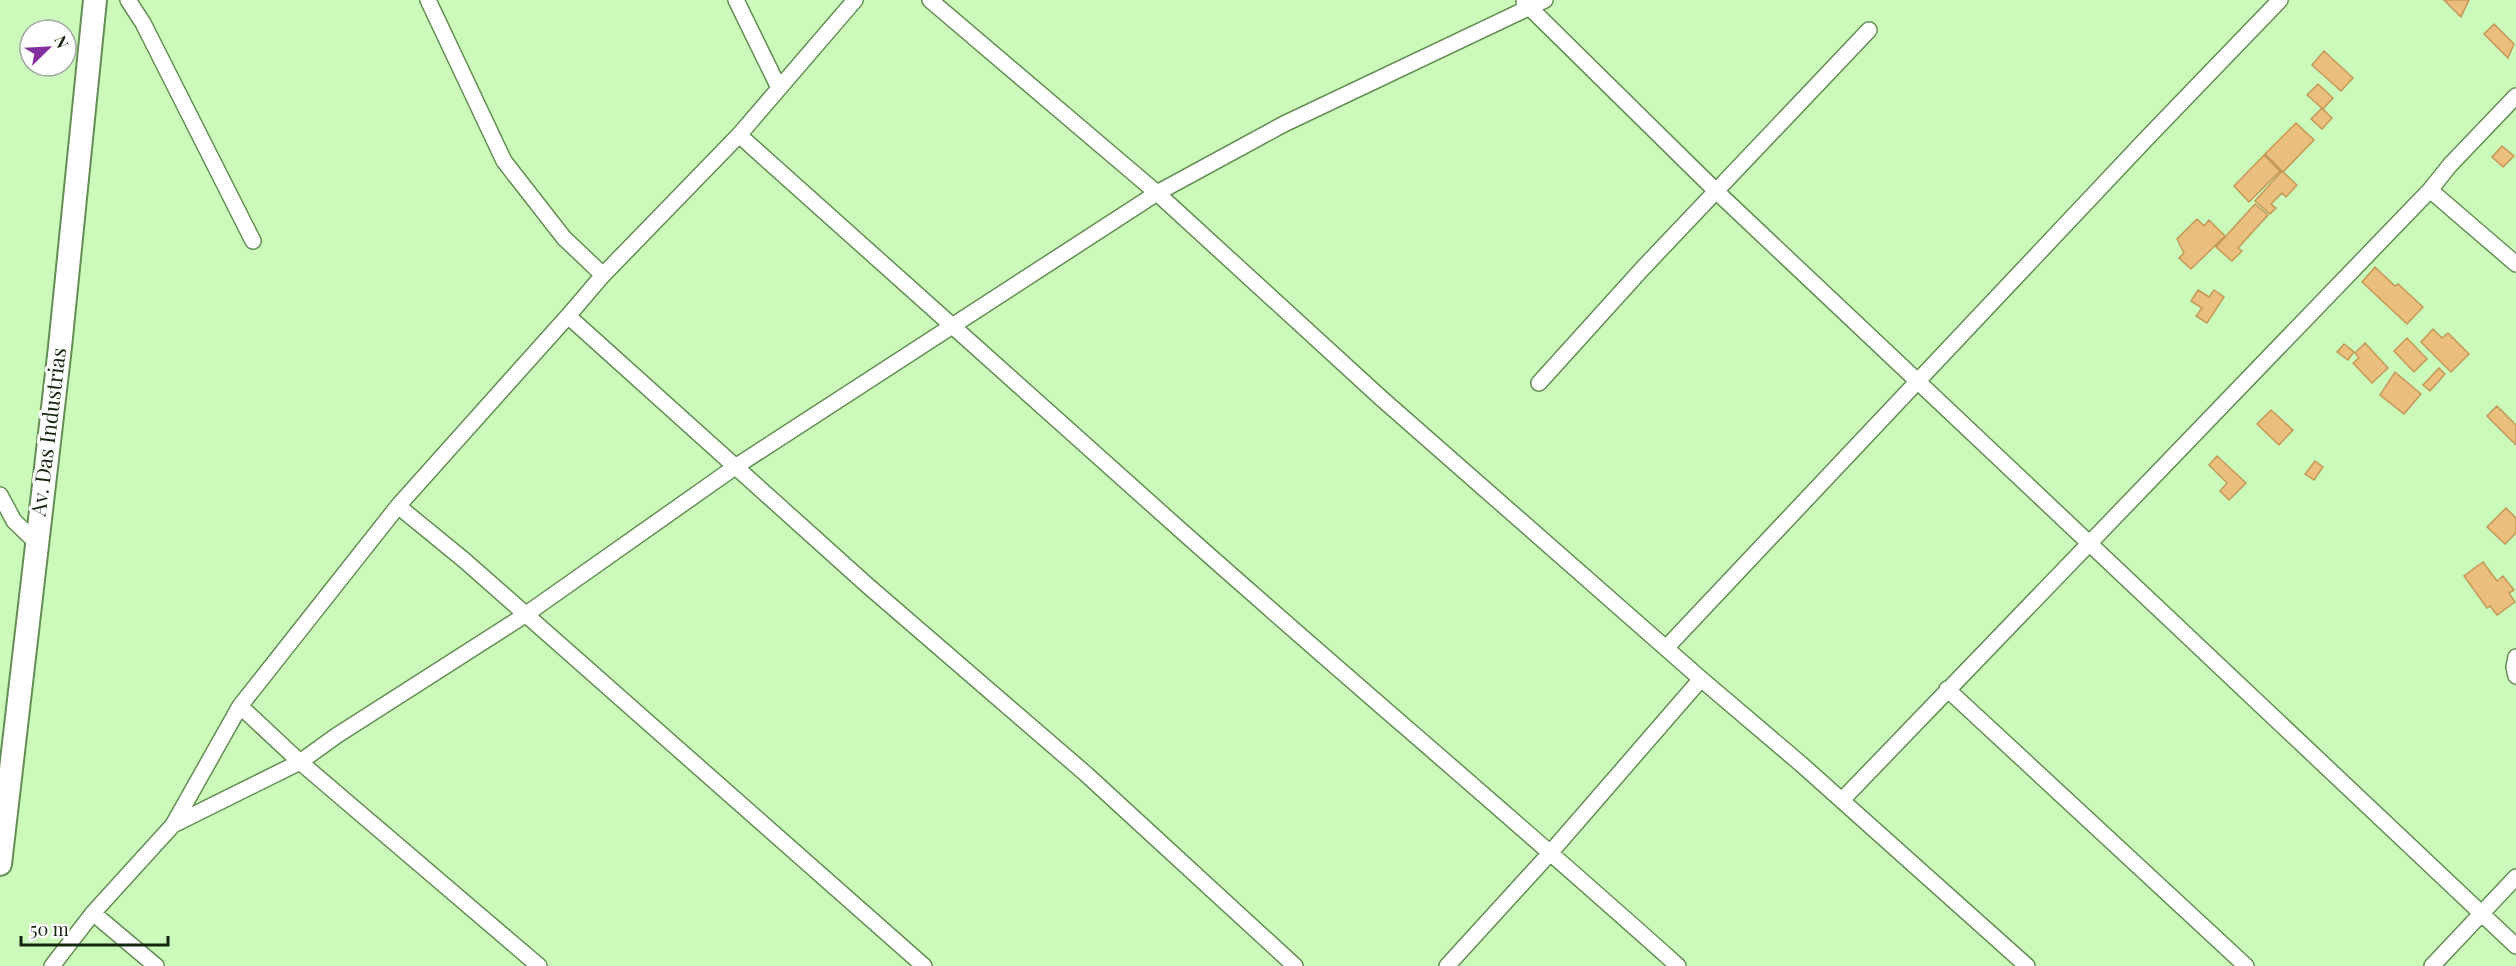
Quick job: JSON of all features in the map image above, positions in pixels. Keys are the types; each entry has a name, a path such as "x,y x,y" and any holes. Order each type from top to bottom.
{"main road":[{"name":"Av. Das Industrias","path":"0,864 60,347 95,0"}],"street":[{"path":"128,0 157,50 253,241"},
{"path":"428,0 504,161 564,238 603,275"},
{"path":"736,0 778,88"},
{"path":"52,966 93,913 172,825 240,706 398,506 603,275 739,135 855,0"},
{"path":"930,0 1157,193 1381,398 1842,800 2027,966"},
{"path":"172,825 300,762 336,736 525,615 735,467 1157,193 1284,124 1526,4 1545,0"},
{"path":"1667,647 2280,0"},
{"path":"1526,4 1717,192 2087,543 2266,708 2331,774 2516,946"},
{"path":"1539,383 1643,268 1869,30"},
{"path":"1842,800 2087,543 2430,190 2450,165 2516,96"},
{"path":"739,135 1184,533 1551,852 1678,966"},
{"path":"2430,190 2516,264"},
{"path":"568,316 875,593 1086,774 1295,966"},
{"path":"0,495 14,521 36,542"},
{"path":"398,506 464,560 924,966"},
{"path":"2516,657 2514,667 2516,676"},
{"path":"1448,966 1551,852 1701,679"},
{"path":"1947,689 2246,966"},
{"path":"240,706 300,762 539,966"},
{"path":"2432,966 2516,877"},
{"path":"93,913 156,966"}],"building":[{"path":"2444,0 2469,0 2461,17"},
{"path":"2494,24 2514,44 2508,58 2484,34"},
{"path":"2324,51 2353,78 2341,91 2312,65"},
{"path":"2318,84 2333,98 2323,109 2307,95"},
{"path":"2322,108 2332,118 2322,129 2311,119"},
{"path":"2296,123 2314,140 2283,172 2265,154"},
{"path":"2502,146 2514,156 2503,167 2492,157"},
{"path":"2264,155 2280,171 2249,202 2234,186"},
{"path":"2282,171 2297,185 2286,197 2282,193 2271,204 2276,208 2270,214 2255,201"},
{"path":"2255,204 2268,215 2238,248 2242,251 2232,261 2216,247"},
{"path":"2197,219 2204,226 2209,220 2225,236 2191,269 2179,258 2184,253 2177,239"},
{"path":"2375,267 2423,307 2407,324 2362,282"},
{"path":"2198,290 2209,297 2214,290 2224,297 2207,323 2196,316 2202,308 2191,301"},
{"path":"2433,329 2442,338 2448,333 2469,354 2451,372 2421,342"},
{"path":"2407,338 2427,359 2414,372 2394,351"},
{"path":"2365,343 2388,368 2372,383 2353,363 2359,358 2355,353"},
{"path":"2344,344 2354,352 2348,360 2337,352"},
{"path":"2439,368 2445,374 2430,391 2423,385"},
{"path":"2395,372 2421,394 2404,414 2380,395"},
{"path":"2497,406 2516,425 2516,445 2487,416"},
{"path":"2271,410 2293,430 2279,445 2257,424"},
{"path":"2217,456 2246,483 2229,500 2220,491 2227,483 2209,465"},
{"path":"2315,461 2323,467 2314,480 2305,474"},
{"path":"2506,508 2516,518 2516,533 2505,544 2487,527"},
{"path":"2483,562 2497,581 2503,576 2514,590 2509,593 2515,602 2497,615 2490,606 2487,608 2464,576"}]}
